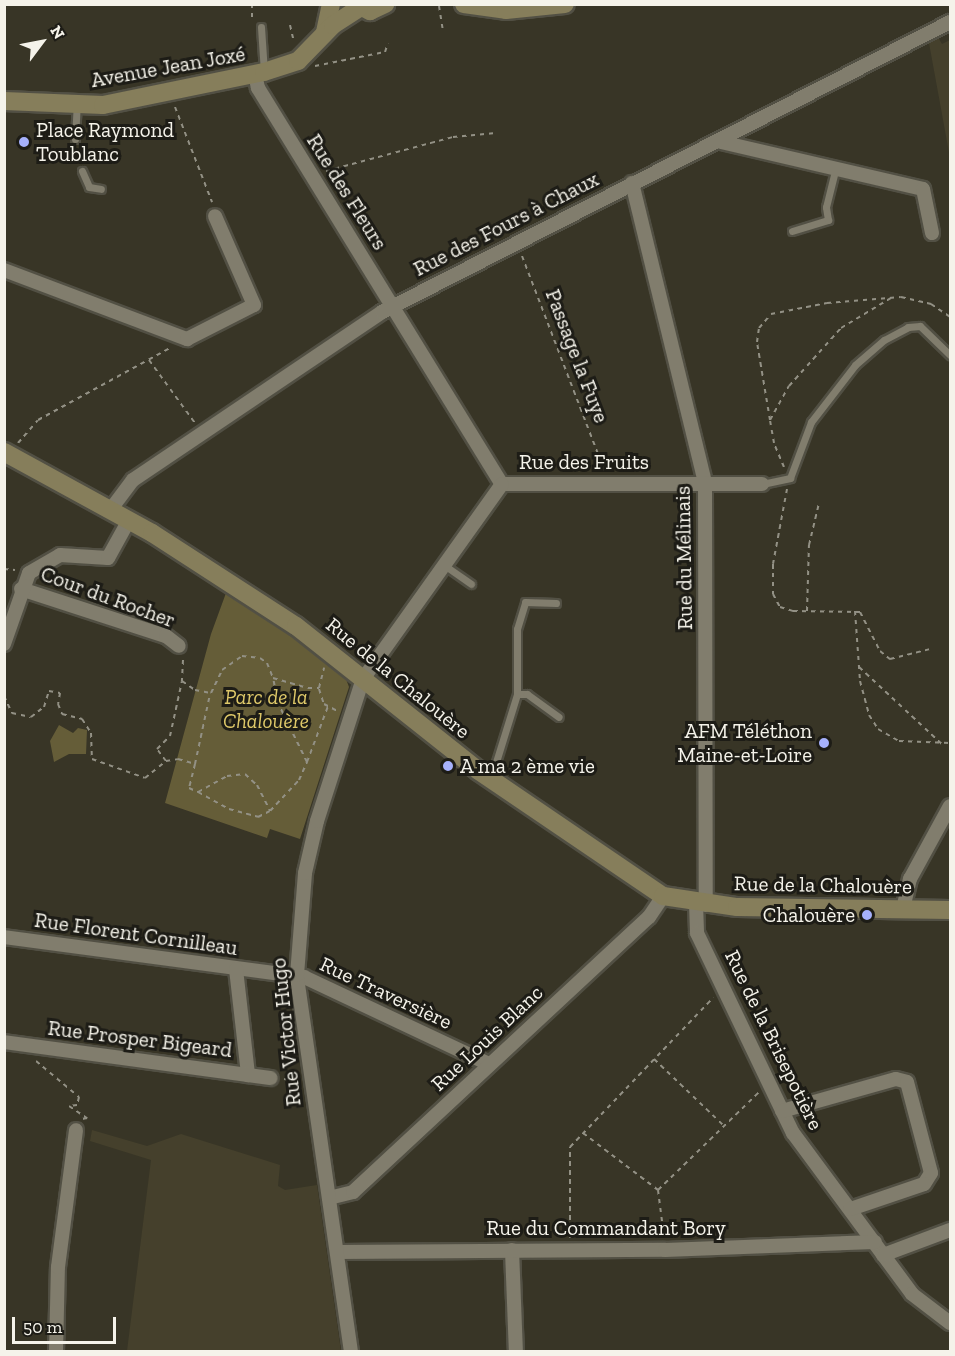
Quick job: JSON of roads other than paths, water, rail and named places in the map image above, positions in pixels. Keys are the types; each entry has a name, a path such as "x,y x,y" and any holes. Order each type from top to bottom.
{"street":[{"path":"325,32 331,4"},
{"path":"357,6 373,10 385,4"},
{"path":"464,4 506,10 564,4"},
{"name":"Avenue Jean Joxé","path":"4,101 103,105 260,73 298,61 325,32 357,6"},
{"name":"Rue des Fours à Chaux","path":"111,509 134,480 202,432 393,306 632,183 721,142 946,24"},
{"name":"Rue des Fleurs","path":"260,73 258,88 502,484"},
{"path":"721,142 923,189 932,233"},
{"name":"Rue du Mélinais","path":"632,183 705,483 701,904"},
{"path":"4,270 187,339 254,305 215,216"},
{"name":"Rue de la Chalouère","path":"10,450 129,520 296,626 486,777 663,896 701,904 951,910"},
{"name":"Rue des Fruits","path":"363,679 502,484 762,484"},
{"name":"Cour du Rocher","path":"4,644 21,589 29,573 60,555 108,558 129,520"},
{"name":"Cour du Rocher","path":"21,589 166,636 179,646"},
{"name":"Rue Victor Hugo","path":"351,1352 297,975 301,901 308,854 363,679"},
{"path":"903,909 910,879 951,806"},
{"name":"Rue Louis Blanc","path":"329,1198 353,1192 654,913 663,896"},
{"name":"Rue de la Brisepotière","path":"701,904 697,933 793,1133 918,1301 951,1323"},
{"name":"Rue Florent Cornilleau","path":"4,937 236,969 297,975"},
{"path":"236,969 248,1075"},
{"name":"Rue Traversière","path":"297,975 489,1064"},
{"name":"Rue Prosper Bigeard","path":"4,1042 275,1078"},
{"path":"782,1111 896,1079 907,1082 931,1173 924,1184 850,1209"},
{"path":"56,1352 58,1258 77,1126"},
{"path":"883,1255 951,1230"},
{"name":"Rue du Commandant Bory","path":"338,1252 665,1250 875,1242"},
{"path":"512,1250 516,1352"}],"lane":[{"path":"260,73 261,27"},
{"path":"75,139 77,104"},
{"path":"792,231 828,220 826,207 836,167"},
{"path":"82,171 89,187 101,189"},
{"path":"762,484 790,478 811,422 855,365 884,340 908,327 920,326 951,355"},
{"path":"444,565 471,584"},
{"path":"486,777 496,762 517,694 518,629 525,602 555,603"},
{"path":"517,694 527,694 559,717"}],"place":[{"name":"Place Raymond Toublanc","path":"24,142"},
{"name":"AFM Téléthon Maine-et-Loire","path":"824,743"},
{"name":"A ma 2 ème vie","path":"448,766"},
{"name":"Chalouère","path":"867,915"}],"park label":[{"name":"Parc de la Chalouère","path":"266,709"}]}
